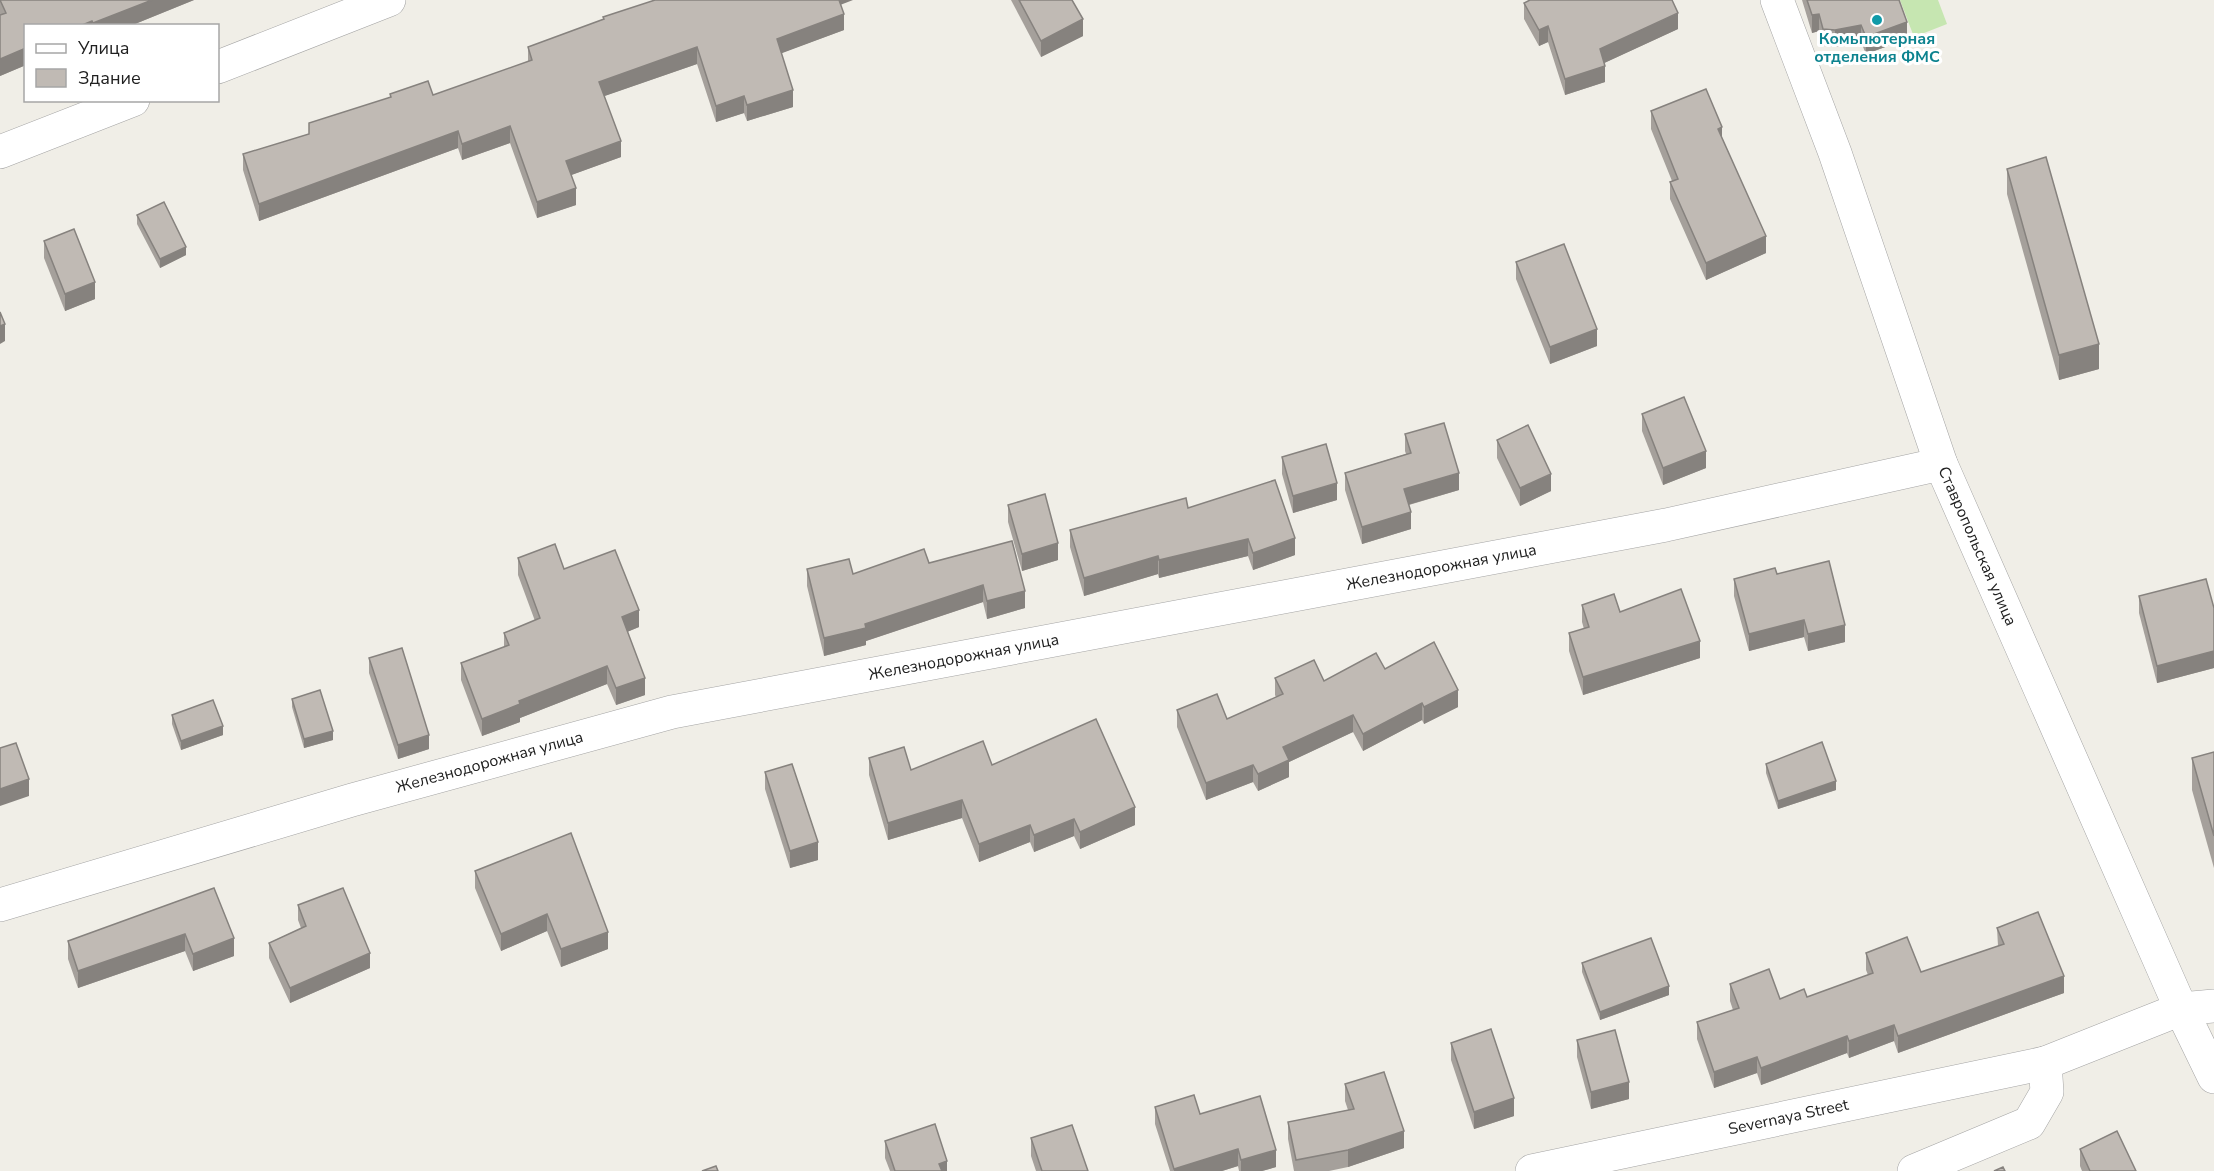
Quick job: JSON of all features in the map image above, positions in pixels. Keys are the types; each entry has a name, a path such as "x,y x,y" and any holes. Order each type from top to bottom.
{"street":[{"path":"219,67 389,0"},
{"name":"Ставропольская улица","path":"1777,0 1835,153 1941,464 2181,1009 2214,1077"},
{"path":"0,152 128,102"},
{"name":"Железнодорожная улица","path":"0,905 352,800 672,712 1666,525 1941,464"},
{"name":"Severnaya Street","path":"1532,1171 2045,1063 2181,1009 2214,1006"},
{"path":"1914,1171 2029,1123 2047,1092 2045,1063"}],"green space":[{"path":"1900,0 1938,0 1947,24 1914,37"}],"building":[{"path":"0,0 152,0 93,23 92,21 85,24 24,24 24,49 0,59 0,15 6,13"},
{"path":"655,0 839,0 844,14 777,39 793,90 747,105 744,96 716,106 697,47 599,82 621,141 566,161 576,188 537,202 510,126 462,144 458,131 259,204 243,154 309,134 309,123 391,97 390,94 428,81 433,95 532,60 528,47 604,19 603,17"},
{"path":"1019,0 1072,0 1083,19 1041,41"},
{"path":"1530,0 1672,0 1678,13 1600,49 1605,66 1565,79 1548,26 1539,30 1524,3"},
{"path":"1807,0 1899,0 1907,22 1866,37 1861,25 1835,30 1823,29 1819,14 1812,15"},
{"path":"1706,89 1722,127 1718,129 1766,236 1706,263 1670,182 1678,179 1651,111"},
{"path":"2046,157 2099,344 2059,355 2007,169"},
{"path":"164,202 186,247 160,259 137,215"},
{"path":"74,229 95,282 65,294 44,241"},
{"path":"1564,244 1597,329 1550,347 1516,262"},
{"path":"0,312 5,324 0,326"},
{"path":"1684,397 1706,451 1663,468 1642,414"},
{"path":"1444,423 1459,473 1404,489 1411,512 1362,527 1345,473 1411,453 1405,434"},
{"path":"1528,425 1551,474 1520,488 1497,440"},
{"path":"1326,444 1337,483 1293,496 1282,457"},
{"path":"1275,480 1295,538 1253,553 1248,539 1159,560 1158,556 1084,578 1070,530 1186,498 1188,508"},
{"path":"1045,494 1058,543 1022,554 1008,505"},
{"path":"1012,541 1025,591 987,601 983,585 865,624 866,628 824,638 807,569 849,559 853,574 924,549 929,563"},
{"path":"555,544 564,569 615,550 639,610 622,617 645,678 616,688 607,666 519,701 520,704 482,719 461,663 509,645 504,633 540,618 518,558"},
{"path":"1829,561 1845,625 1808,634 1804,620 1749,634 1734,579 1775,568 1777,574"},
{"path":"2206,579 2214,608 2214,651 2157,666 2139,596"},
{"path":"1681,589 1700,641 1583,677 1569,633 1589,627 1582,605 1614,594 1620,612"},
{"path":"1434,642 1458,690 1424,707 1422,703 1363,734 1353,715 1283,747 1289,760 1258,774 1253,765 1206,783 1177,710 1217,694 1227,719 1283,694 1275,678 1314,660 1324,681 1376,653 1385,669"},
{"path":"402,648 429,735 398,745 369,658"},
{"path":"320,690 333,731 304,739 292,699"},
{"path":"213,700 223,726 181,741 172,715"},
{"path":"1096,719 1135,807 1080,832 1074,819 1034,835 1030,825 979,844 962,800 888,823 869,758 904,747 911,770 983,741 992,765"},
{"path":"1822,742 1836,781 1778,801 1766,764"},
{"path":"16,743 29,779 0,789 0,748"},
{"path":"2214,752 2214,836 2192,758"},
{"path":"792,764 818,842 790,851 765,772"},
{"path":"571,833 608,932 561,949 547,914 501,934 475,871"},
{"path":"214,888 234,938 193,954 185,934 78,971 68,941"},
{"path":"343,888 370,953 290,988 269,943 306,926 298,905"},
{"path":"2038,912 2064,976 1898,1036 1894,1025 1849,1041 1847,1036 1761,1068 1757,1057 1714,1072 1697,1022 1739,1008 1730,984 1769,969 1780,999 1804,989 1807,997 1873,973 1866,953 1907,937 1921,972 2004,944 1997,928"},
{"path":"1651,938 1669,986 1600,1012 1582,963"},
{"path":"1491,1029 1514,1098 1474,1112 1451,1043"},
{"path":"1615,1030 1629,1082 1591,1092 1577,1040"},
{"path":"1384,1072 1404,1131 1348,1150 1296,1160 1288,1122 1354,1109 1345,1084"},
{"path":"1194,1095 1200,1114 1260,1096 1276,1150 1241,1160 1238,1149 1174,1169 1155,1107"},
{"path":"935,1124 947,1161 939,1164 942,1171 895,1171 885,1141"},
{"path":"1072,1125 1088,1171 1042,1171 1031,1138"},
{"path":"2117,1131 2136,1171 2090,1171 2080,1149"},
{"path":"716,1166 718,1171 702,1171"}],"place":[{"name":"Комьпютерная отделения ФМС","path":"1877,20"}]}
